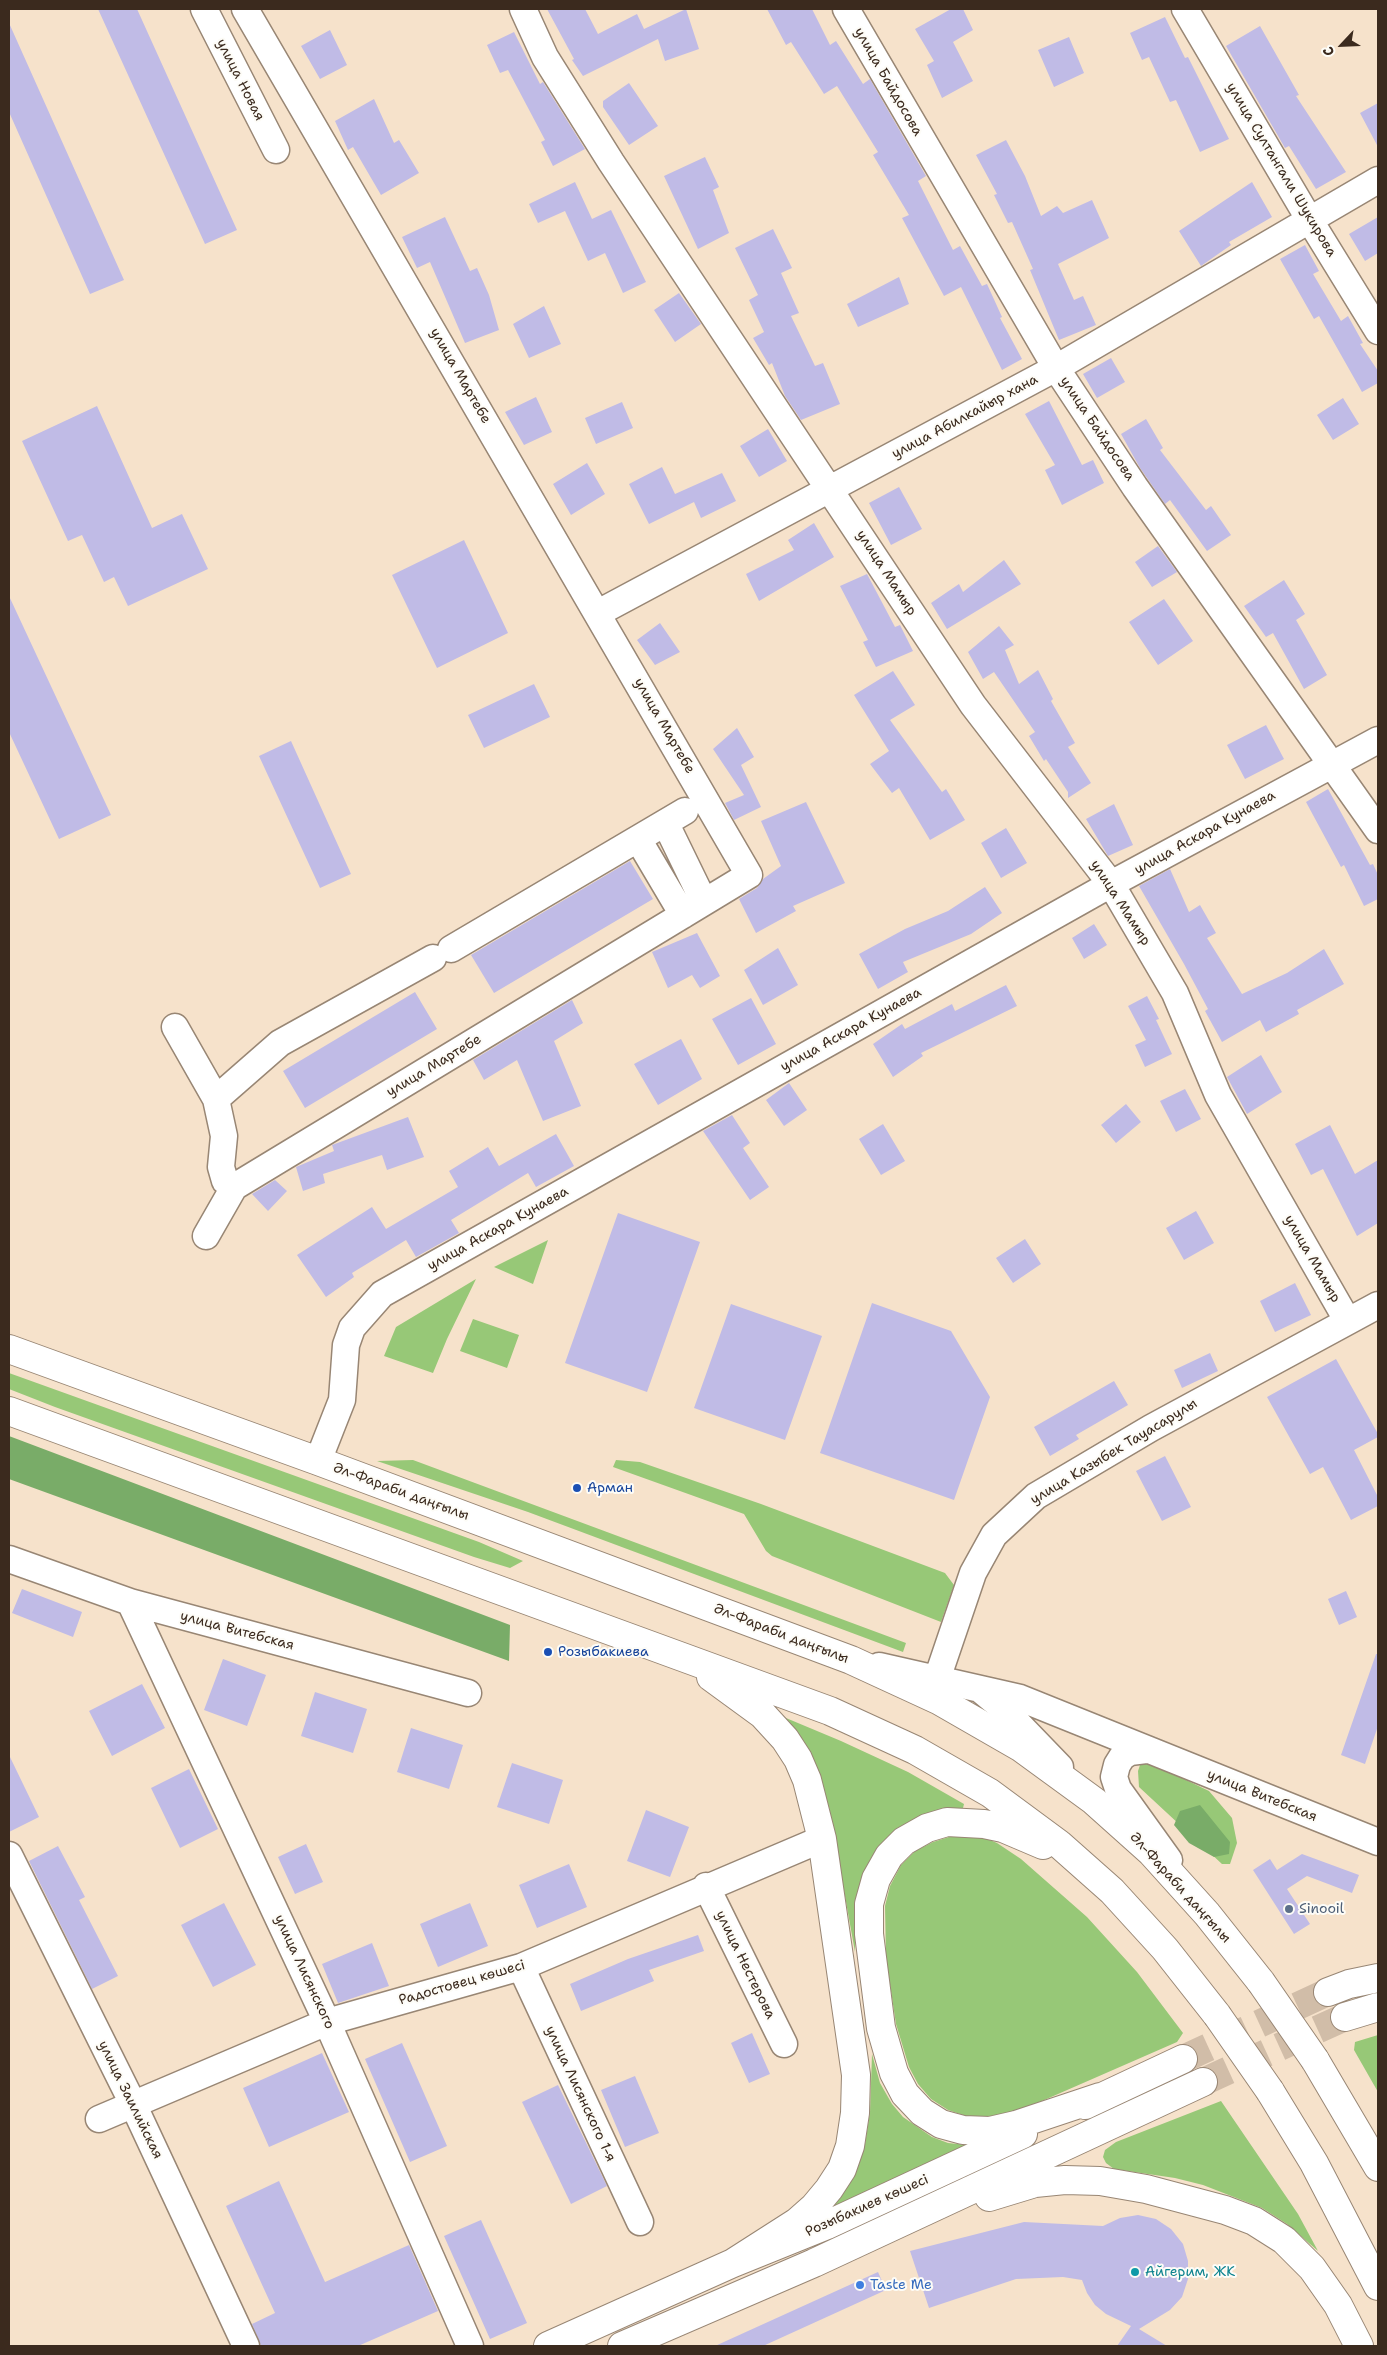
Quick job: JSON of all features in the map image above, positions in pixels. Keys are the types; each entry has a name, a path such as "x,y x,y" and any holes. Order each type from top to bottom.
{"main road":[{"name":"Әл-Фараби даңғылы","path":"9,1349 318,1461 851,1660 940,1701 1020,1747 1094,1801 1151,1852 1207,1914 1261,1982 1315,2060 1378,2166"},
{"path":"12,1412 830,1711 915,1750 990,1793 1060,1844 1112,1891 1165,1949 1217,2015 1270,2090 1314,2163 1378,2286"},
{"path":"688,1660 763,1715 785,1739 798,1759 807,1780 822,1839 856,2075 856,2113 850,2146 842,2169 829,2189 814,2207 797,2222 733,2263"},
{"path":"1100,2097 1016,2125 990,2131 956,2128 941,2124 922,2112 905,2094 894,2074 887,2055 881,2028 872,1960 869,1904 876,1879 888,1856 904,1842 926,1828 947,1822 994,1826 1038,1842 1070,1861 1112,1891"},
{"path":"1328,1992 1349,1984 1378,1978"},
{"path":"1345,2017 1378,2007"},
{"name":"Розыбакиев көшесі","path":"548,2346 733,2263 827,2225 1183,2059"},
{"path":"1315,2060 1378,2147"},
{"name":"Розыбакиев көшесі","path":"814,2263 1203,2082"},
{"path":"622,2346 814,2263 1000,2192 1035,2183 1058,2180 1100,2181 1146,2188 1226,2210 1254,2221 1284,2240 1312,2268 1338,2305 1359,2346"}],"street":[{"name":"улица Новая","path":"204,9 276,150"},
{"name":"улица Мартебе","path":"206,1236 234,1187 749,875 245,9"},
{"name":"улица Мамыр","path":"523,9 545,56 611,162 973,705 1111,884 1175,993 1218,1095 1347,1320"},
{"name":"улица Байдосова","path":"846,9 1056,368 1135,487 1378,830"},
{"name":"улица Султангали Шукирова","path":"1185,9 1309,219 1378,331"},
{"name":"улица Абилкайыр хана","path":"598,613 1056,368 1378,180"},
{"name":"улица Аскара Кунаева","path":"318,1461 342,1400 346,1345 352,1328 382,1294 1111,884 1378,740"},
{"path":"216,1099 280,1044 442,954 675,817 693,909"},
{"path":"638,839 693,909"},
{"path":"175,1027 216,1099 224,1136 221,1167 224,1181 234,1187"},
{"name":"улица Казыбек Тауасарулы","path":"941,1670 973,1573 994,1535 1036,1496 1151,1428 1347,1320 1378,1305"},
{"name":"улица Витебская","path":"9,1559 130,1602 468,1693"},
{"name":"улица Лисянского","path":"130,1602 327,2022 470,2346"},
{"name":"улица Витебская","path":"851,1660 941,1670 978,1688 1020,1698 1124,1738 1146,1750 1378,1842"},
{"path":"978,1688 1005,1710 1094,1801"},
{"path":"1146,1750 1130,1752 1122,1757 1117,1765 1114,1777 1118,1789 1207,1914"},
{"name":"Радостовец көшесі","path":"99,2119 327,2022 521,1967 706,1886 822,1839"},
{"name":"улица Заилийская","path":"9,1856 133,2104 246,2346"},
{"name":"улица Нестерова","path":"706,1886 784,2044"},
{"name":"улица Лисянского 1-я","path":"521,1967 640,2222"}],"green space":[{"path":"548,1240 533,1284 494,1267"},
{"path":"476,1279 433,1373 384,1356 396,1327"},
{"path":"473,1319 519,1335 507,1368 460,1351"},
{"path":"9,1373 479,1542 523,1561 510,1568 474,1557 55,1407 9,1389"},
{"path":"9,1436 510,1625 509,1661 9,1479"},
{"path":"413,1460 906,1643 903,1652 528,1512 377,1461"},
{"path":"616,1460 640,1462 761,1504 945,1573 954,1585 941,1622 772,1556 766,1551 744,1514 613,1467"},
{"path":"774,1713 908,1772 964,1804 963,1808 945,1809 856,1905 855,1952 829,1807 819,1779"},
{"path":"1145,1763 1159,1767 1209,1791 1232,1818 1237,1843 1230,1864 1222,1864 1139,1787 1138,1771 1140,1765"},
{"path":"1200,1805 1230,1842 1229,1854 1214,1857 1189,1843 1174,1825 1180,1811"},
{"path":"949,1837 983,1837 997,1843 1021,1859 1087,1917 1137,1972 1183,2033 1177,2042 1042,2101 1011,2112 987,2117 966,2116 948,2110 931,2099 918,2084 909,2067 896,2024 886,1958 885,1906 890,1886 901,1865 915,1851"},
{"path":"1378,2035 1378,2092 1354,2050 1355,2042"},
{"path":"872,2054 880,2083 892,2104 903,2117 932,2137 948,2143 967,2145 820,2217 846,2189 856,2170 865,2144 870,2112"},
{"path":"1221,2101 1298,2214 1318,2251 1287,2224 1262,2208 1203,2185 1175,2178 1114,2169 1106,2163 1103,2157 1105,2150 1116,2142"}],"building":[{"path":"98,9 137,9 237,230 205,244"},
{"path":"547,9 585,9 598,34 637,14 644,29 686,9 699,49 665,61 658,39 583,76 572,60 574,59"},
{"path":"767,9 812,9 830,45 836,41 863,84 870,79 926,176 918,181 953,250 960,246 982,286 987,284 1002,317 1000,318 1022,359 1002,370 961,287 944,296 902,218 909,215 873,155 878,152 837,86 824,94 791,42 786,45"},
{"path":"951,9 963,9 973,30 953,42 973,81 942,98 927,65 934,61 915,29"},
{"path":"1165,17 1185,58 1188,57 1229,139 1200,152 1176,100 1170,102 1149,57 1142,60 1130,33"},
{"path":"9,23 124,280 90,294 9,112"},
{"path":"1260,26 1299,95 1296,96 1346,172 1316,189 1289,146 1285,148 1226,46"},
{"path":"330,30 347,65 320,79 301,46"},
{"path":"514,32 540,84 543,82 585,149 553,166 541,142 545,140 508,70 500,73 487,45"},
{"path":"1069,37 1084,73 1054,87 1038,50"},
{"path":"629,83 658,126 629,145 603,107 603,101"},
{"path":"374,99 394,143 399,140 419,173 381,195 353,147 348,150 335,121"},
{"path":"1378,103 1378,147 1360,113"},
{"path":"1006,140 1025,176 1041,216 1057,206 1063,213 1092,200 1109,238 1058,264 1074,300 1083,296 1096,325 1059,340 1030,270 1033,269 1012,222 1008,223 994,195 997,194 976,155"},
{"path":"705,157 719,187 713,190 729,233 698,249 664,176"},
{"path":"575,182 592,219 611,210 646,282 623,293 605,253 588,261 565,211 538,223 529,204"},
{"path":"1252,182 1272,217 1229,242 1231,245 1201,266 1179,231"},
{"path":"445,217 470,271 477,268 489,295 499,330 465,343 430,262 417,268 402,237"},
{"path":"1378,217 1378,253 1365,261 1349,234"},
{"path":"773,229 792,268 781,273 799,313 791,316 815,366 823,363 840,404 801,420 785,396 772,363 769,365 753,338 764,332 749,300 758,295 735,248"},
{"path":"1305,245 1319,271 1313,274 1341,321 1348,316 1363,343 1360,344 1378,371 1378,383 1362,392 1319,316 1314,319 1280,259"},
{"path":"899,277 909,304 858,327 847,304"},
{"path":"679,293 701,324 675,342 654,310"},
{"path":"544,306 561,344 529,358 513,324"},
{"path":"1111,358 1125,382 1097,398 1083,374"},
{"path":"536,397 552,432 524,445 505,412"},
{"path":"1343,398 1359,424 1333,440 1317,415"},
{"path":"1049,401 1082,465 1093,460 1104,483 1062,505 1045,470 1055,465 1025,414"},
{"path":"622,402 633,428 596,444 585,418"},
{"path":"97,406 152,528 182,514 208,569 128,606 114,577 104,582 82,535 68,541 22,441"},
{"path":"1146,419 1163,448 1160,450 1206,510 1211,506 1231,535 1207,551 1170,500 1165,504 1140,468 1121,434"},
{"path":"768,429 787,461 759,477 740,446"},
{"path":"587,463 605,494 571,515 553,484"},
{"path":"662,467 675,494 722,473 736,501 701,518 694,502 649,524 629,484"},
{"path":"899,487 922,529 891,545 869,503"},
{"path":"814,523 834,557 759,601 746,574 794,550 788,540"},
{"path":"464,540 508,633 437,668 392,575"},
{"path":"1158,546 1177,572 1152,587 1135,562"},
{"path":"1004,560 1021,584 947,629 931,603 959,584 963,592"},
{"path":"867,574 895,627 900,625 913,651 876,667 863,642 868,640 840,586"},
{"path":"1284,580 1305,614 1296,620 1327,675 1304,689 1273,633 1266,637 1244,606"},
{"path":"9,596 111,815 59,839 9,732"},
{"path":"1164,599 1193,641 1158,665 1129,622"},
{"path":"660,623 680,652 655,665 637,640"},
{"path":"999,626 1014,645 1005,650 1019,684 1038,670 1053,699 1051,701 1075,743 1068,747 1091,783 1068,798 1068,792 1046,759 1044,761 1029,736 1035,732 994,672 983,679 968,652"},
{"path":"893,671 915,705 890,720 942,792 946,789 965,820 930,840 899,788 892,793 870,764 889,751 854,695"},
{"path":"534,684 550,717 484,748 468,715"},
{"path":"1266,725 1284,759 1245,779 1227,745"},
{"path":"737,728 754,757 741,765 761,807 734,820 725,803 744,795 713,749"},
{"path":"291,741 351,874 320,888 259,756"},
{"path":"1328,789 1370,865 1373,864 1378,875 1378,899 1364,906 1344,865 1341,867 1306,802"},
{"path":"806,802 845,883 793,906 796,911 756,933 739,899 757,888 763,879 781,866 761,821"},
{"path":"1114,804 1133,845 1108,856 1086,819"},
{"path":"1006,828 1027,863 1001,878 981,843"},
{"path":"630,861 653,899 494,993 471,955"},
{"path":"1170,869 1189,912 1200,905 1216,933 1207,938 1242,994 1287,973 1324,949 1344,984 1297,1010 1299,1014 1266,1032 1260,1020 1222,1042 1205,1011 1208,1009 1139,886"},
{"path":"985,887 1002,913 971,934 903,962 908,972 878,989 859,954 905,929 948,911"},
{"path":"1094,924 1107,945 1084,959 1072,938"},
{"path":"697,933 720,976 700,988 692,975 668,988 652,952"},
{"path":"778,948 798,985 763,1005 744,970"},
{"path":"1006,985 1017,1006 921,1053 923,1056 893,1077 873,1044 902,1024 905,1029 952,1004 955,1011"},
{"path":"415,992 437,1029 305,1108 283,1071"},
{"path":"1147,996 1159,1019 1156,1020 1172,1054 1145,1067 1135,1045 1146,1040 1128,1006"},
{"path":"751,998 776,1044 738,1065 712,1019"},
{"path":"572,1000 583,1023 554,1041 581,1106 543,1121 517,1060 484,1080 473,1060"},
{"path":"681,1039 702,1079 658,1105 634,1064"},
{"path":"1261,1055 1282,1092 1247,1114 1227,1077"},
{"path":"789,1083 807,1110 784,1126 766,1100"},
{"path":"1185,1089 1201,1119 1176,1132 1160,1101"},
{"path":"1126,1104 1141,1122 1116,1143 1101,1125"},
{"path":"732,1115 750,1143 743,1148 769,1187 750,1200 703,1131"},
{"path":"408,1117 424,1157 387,1170 382,1155 323,1174 325,1183 303,1191 296,1167 334,1151 332,1145"},
{"path":"883,1124 905,1161 881,1175 859,1139"},
{"path":"1330,1125 1355,1174 1378,1160 1378,1223 1357,1236 1323,1169 1311,1175 1295,1144"},
{"path":"556,1134 574,1166 536,1187 528,1173 451,1220 459,1233 416,1257 406,1240 352,1273 354,1277 326,1297 297,1255 372,1207 386,1229 458,1187 449,1171 488,1147 499,1166"},
{"path":"275,1180 287,1191 268,1211 252,1194"},
{"path":"1196,1211 1214,1243 1184,1260 1166,1228"},
{"path":"618,1213 700,1242 647,1392 565,1363"},
{"path":"1025,1239 1041,1264 1013,1283 996,1258"},
{"path":"1295,1283 1311,1315 1275,1332 1260,1301"},
{"path":"872,1303 951,1331 990,1397 954,1500 820,1453"},
{"path":"731,1304 822,1336 785,1440 694,1408"},
{"path":"1210,1353 1218,1371 1182,1388 1174,1370"},
{"path":"1336,1359 1378,1434 1378,1437 1354,1450 1378,1497 1378,1506 1351,1520 1323,1467 1310,1474 1267,1397"},
{"path":"1114,1381 1128,1405 1076,1435 1079,1439 1050,1456 1034,1427"},
{"path":"1165,1456 1191,1507 1162,1521 1136,1471"},
{"path":"22,1589 82,1612 73,1637 12,1613"},
{"path":"1346,1591 1357,1617 1339,1625 1328,1599"},
{"path":"1376,1654 1378,1654 1378,1726 1365,1764 1341,1755"},
{"path":"223,1659 266,1675 247,1726 204,1710"},
{"path":"142,1684 165,1728 112,1756 89,1711"},
{"path":"315,1692 367,1709 353,1753 301,1736"},
{"path":"411,1728 463,1745 449,1789 397,1772"},
{"path":"9,1755 39,1817 9,1832"},
{"path":"512,1763 563,1780 549,1824 497,1807"},
{"path":"189,1769 218,1829 180,1848 151,1788"},
{"path":"646,1810 689,1827 670,1877 627,1861"},
{"path":"306,1844 323,1882 295,1894 278,1857"},
{"path":"58,1846 85,1897 79,1900 118,1976 92,1989 29,1861"},
{"name":"Sinooil","path":"1302,1854 1359,1875 1352,1893 1307,1876 1287,1889 1310,1924 1294,1934 1253,1870 1270,1859 1277,1870"},
{"path":"569,1864 587,1907 537,1928 519,1885"},
{"path":"224,1903 256,1965 213,1987 181,1925"},
{"path":"470,1903 488,1946 438,1967 420,1924"},
{"path":"698,1935 704,1951 649,1970 654,1981 581,2011 570,1984 628,1959"},
{"path":"372,1943 389,1986 338,2003 322,1964"},
{"path":"752,2033 770,2074 749,2083 731,2043"},
{"path":"402,2043 447,2146 410,2162 365,2059"},
{"path":"322,2053 349,2112 269,2147 243,2088"},
{"path":"635,2076 659,2133 625,2147 601,2090"},
{"path":"558,2085 607,2186 571,2204 522,2102"},
{"path":"279,2181 325,2282 409,2245 438,2311 358,2346 261,2346 252,2324 275,2313 226,2206"},
{"path":"1138,2215 1156,2219 1171,2229 1183,2244 1188,2261 1188,2279 1182,2297 1170,2310 1139,2329 1167,2346 1117,2346 1131,2326 1106,2314 1095,2305 1087,2293 1082,2280 1063,2277 1016,2279 929,2308 910,2251 1024,2222 1103,2226 1120,2218"},
{"path":"481,2220 527,2323 490,2339 444,2236"},
{"path":"878,2272 886,2290 763,2346 715,2346"}],"tunnel":[{"path":"1183,2059 1328,1992"},
{"path":"1203,2082 1345,2017"}],"place":[{"name":"Арман","path":"577,1488"},
{"name":"Розыбакиева","path":"548,1652"},
{"name":"Sinooil","path":"1289,1909"},
{"name":"Айгерим, ЖК","path":"1135,2272"},
{"name":"Taste Me","path":"860,2285"}]}
